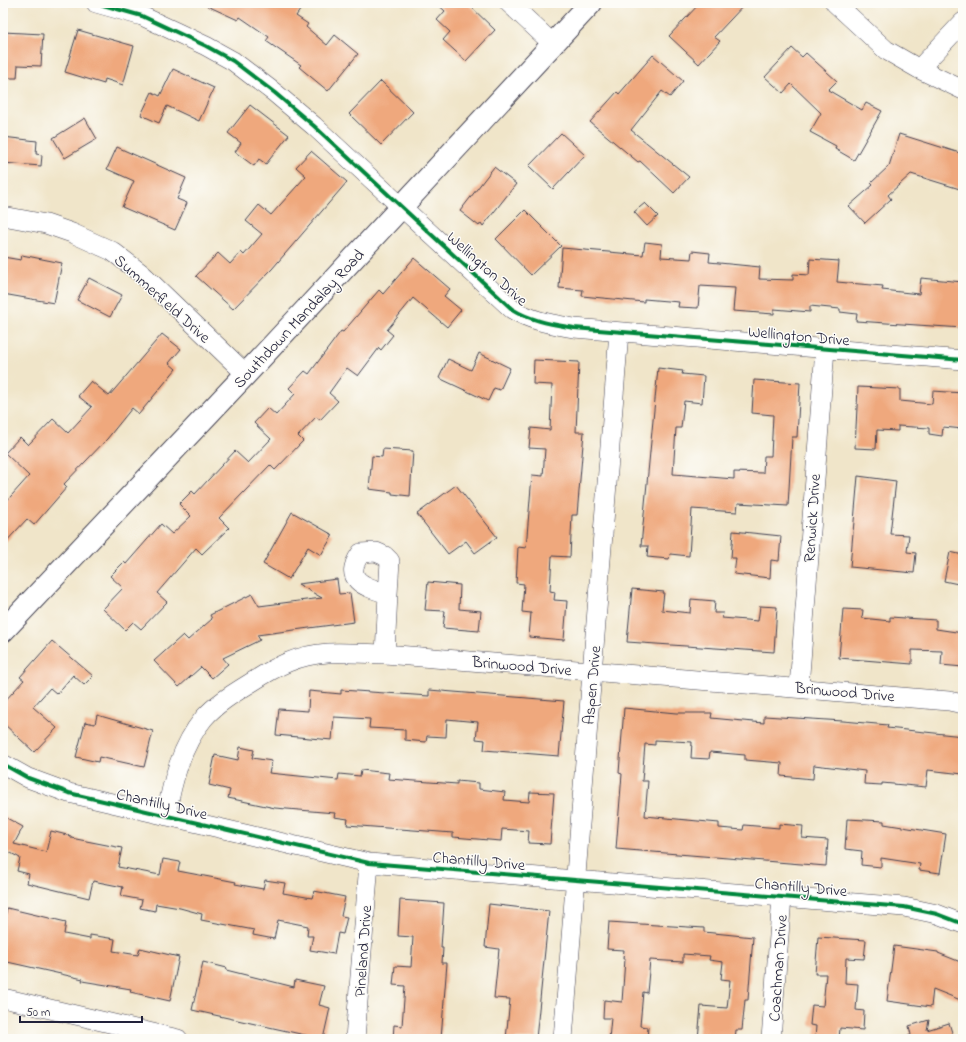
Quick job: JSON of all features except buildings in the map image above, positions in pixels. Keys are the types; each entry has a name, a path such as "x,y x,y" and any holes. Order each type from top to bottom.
{"street":[{"name":"Wellington Drive","path":"96,3 142,16 206,46 233,61 275,92 314,126 512,309 522,316 539,322 574,328 963,360"},
{"path":"509,3 553,44"},
{"name":"Southdown Mandalay Road","path":"3,631 246,374 591,3"},
{"path":"835,3 886,50 919,70 963,90"},
{"path":"919,70 963,22"},
{"name":"Summerfield Drive","path":"3,216 46,224 72,233 112,251 142,274 246,374"},
{"name":"Aspen Drive","path":"563,1039 619,332"},
{"name":"Renwick Drive","path":"799,687 825,349"},
{"path":"385,654 388,594"},
{"name":"Brinwood Drive","path":"166,816 172,781 190,738 204,718 228,697 278,665 292,660 327,653 385,654 592,670 949,700 963,704"},
{"name":"Chantilly Drive","path":"3,764 28,778 68,793 368,863 904,907 937,914 963,924"},
{"name":"Pineland Drive","path":"355,1039 368,863"},
{"name":"Coachman Drive","path":"771,1039 782,897"},
{"path":"3,998 157,1037 178,1039"}],"cycle path":[{"path":"96,3 142,16 206,46 233,61 275,93 314,126 512,309 519,313 542,322 574,328 963,360"},
{"path":"3,764 28,778 69,793 369,863 904,907 937,914 963,924"}]}
